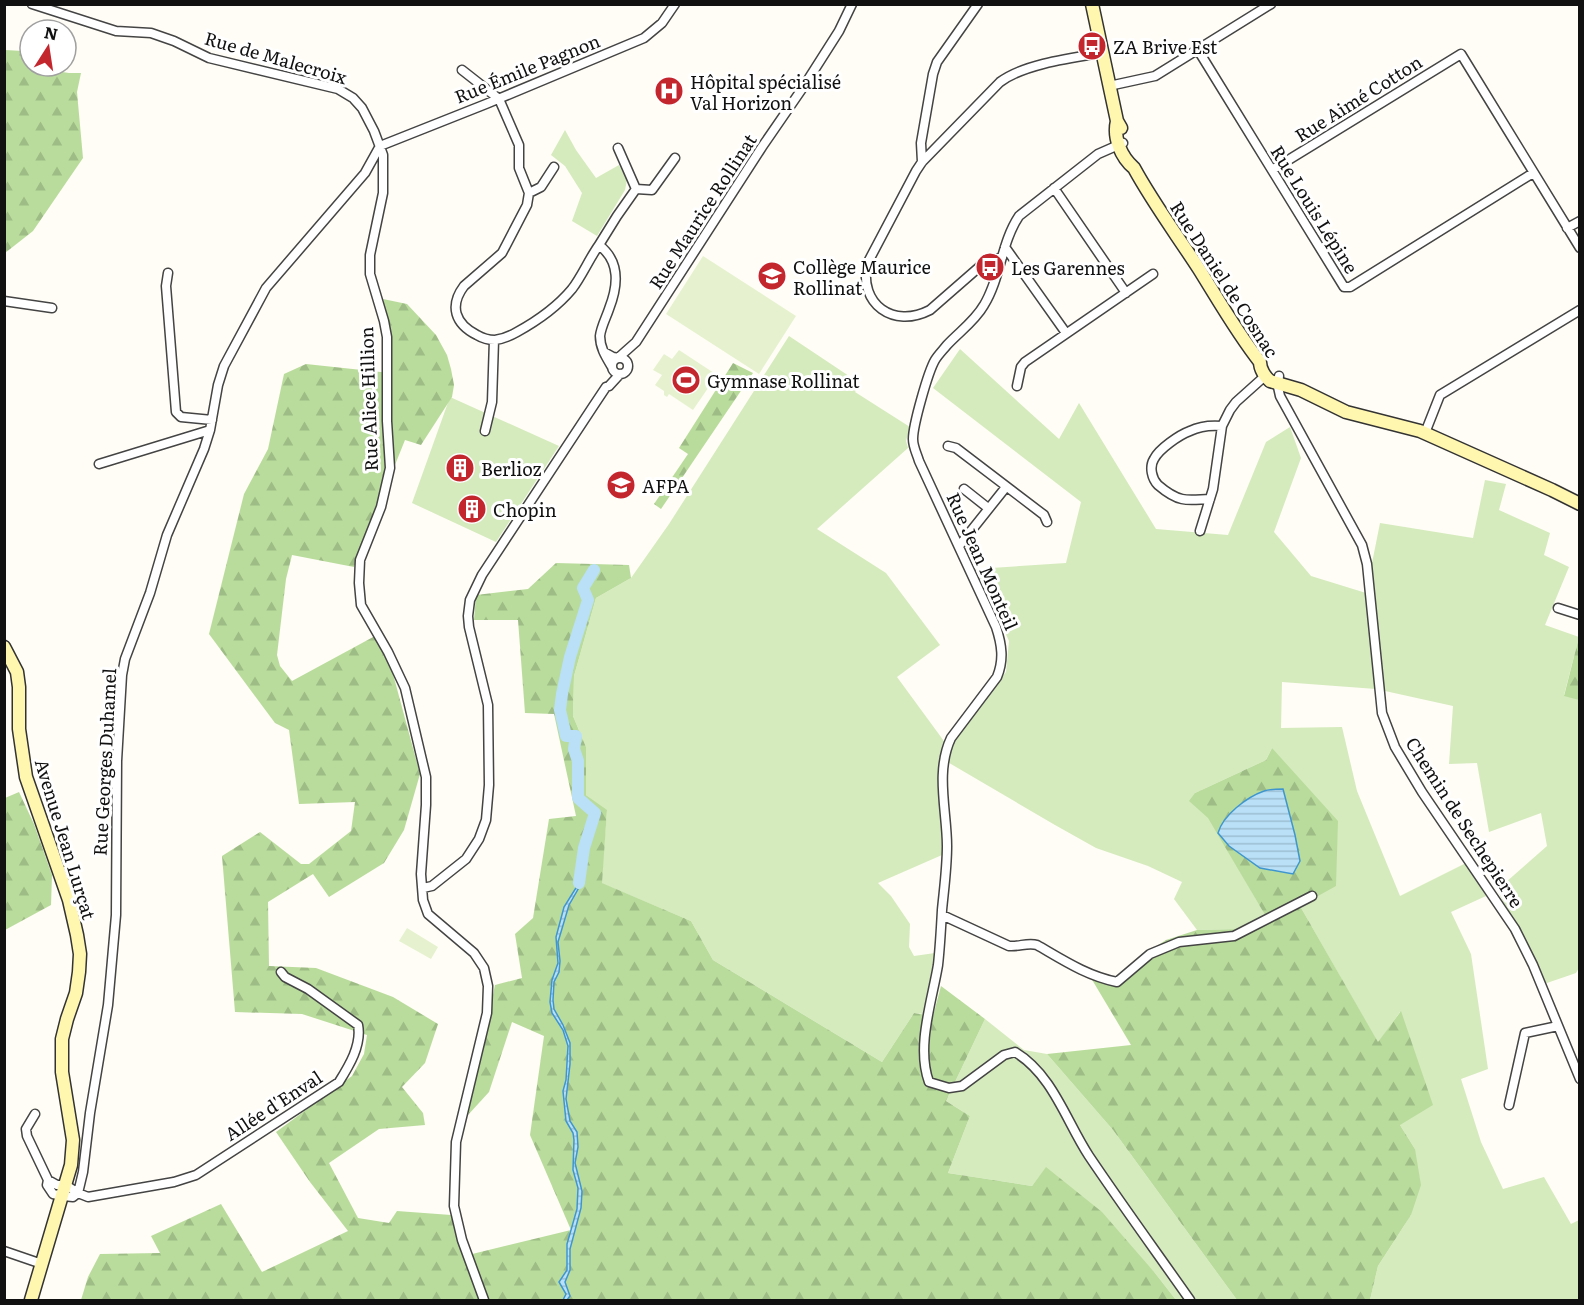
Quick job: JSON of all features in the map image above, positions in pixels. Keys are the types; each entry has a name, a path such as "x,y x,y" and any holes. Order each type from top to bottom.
{"street":[{"name":"Rue de Malecroix","path":"32,4 116,31 151,33 209,58 338,89 353,98 362,108 380,146"},
{"name":"Rue Émile Pagnon","path":"380,146 644,38 662,23 675,4"},
{"name":"Rue Maurice Rollinat","path":"628,364 636,342 804,86 839,31 852,4"},
{"path":"922,162 921,143 937,62 978,4"},
{"name":"Rue Daniel de Cosnac","path":"1092,4 1116,125 1121,126 1121,144 1130,164 1244,340 1271,376 1296,384 1301,390 1346,412 1425,433 1580,504"},
{"path":"1109,86 1155,76 1271,4"},
{"name":"Rue Louis Lépine","path":"1198,50 1344,288 1350,287 1533,172"},
{"path":"1002,257 985,262 930,310 919,316 901,317 891,314 876,304 866,284 867,264 916,171 994,88 1007,76 1022,70 1102,53"},
{"name":"Rue Aimé Cotton","path":"1272,170 1461,54 1533,172"},
{"path":"462,70 499,99 519,145 519,168 529,193 527,205 502,253 464,286 457,298 456,310 459,322 469,331 483,338 494,340 515,333 534,322 565,297 636,189"},
{"name":"Rue Jean Monteil","path":"1098,154 1098,151 1110,140 1116,125"},
{"name":"Rue Jean Monteil","path":"1121,144 1098,154 1019,216 1014,223 998,273 984,306 978,315 946,345 935,360 927,379 914,432 913,442 919,461 996,627 1002,655 1001,666 991,687 951,738 943,760 947,849 938,963 925,1039 925,1070 929,1082 950,1088 962,1086 1004,1054 1015,1052 1027,1059 1067,1113 1088,1154 1190,1300"},
{"name":"Rue Georges Duhamel","path":"78,1193 108,1005 116,915 116,806 122,675 125,659 150,593 167,535 204,449 224,366 266,288 365,173 380,146"},
{"name":"Rue Alice Hillion","path":"380,146 383,193 370,255 370,274 387,337 387,421 390,468 381,507 360,560 359,583 362,604 405,688 426,777 421,874 423,900 428,914 474,953 484,968 488,986 487,1013 456,1142 454,1206 462,1240 484,1300"},
{"path":"618,148 636,189"},
{"path":"636,189 652,190 675,158"},
{"path":"529,193 541,187 554,166"},
{"path":"1533,172 1580,248"},
{"path":"1054,188 1126,293"},
{"path":"1568,228 1580,221"},
{"path":"599,245 611,256 615,268 613,298 600,335 605,358 615,370"},
{"path":"1005,247 1066,333"},
{"path":"168,273 166,286 176,412 181,417 212,420"},
{"path":"1017,386 1025,362 1153,274"},
{"path":"4,301 52,308"},
{"path":"1425,433 1440,395 1580,310"},
{"path":"485,431 492,402 494,340"},
{"name":"Rue Maurice Rollinat","path":"618,358 636,342"},
{"path":"603,352 609,356 625,359 628,364 627,370 615,370"},
{"path":"615,370 612,362 618,358"},
{"path":"423,888 432,886 465,859 479,839 486,820 489,785 488,705 469,627 470,600 482,574 615,370"},
{"path":"1200,531 1214,489 1222,426 1236,402 1271,376"},
{"name":"Chemin de Sechepierre","path":"1271,376 1362,545 1367,564 1382,713 1395,747 1422,792 1515,929 1580,1078"},
{"path":"1210,499 1184,500 1172,495 1154,481 1151,469 1153,460 1167,445 1189,431 1208,425 1222,426"},
{"path":"99,464 210,430"},
{"path":"948,446 956,448 1044,515 1047,522"},
{"path":"960,546 1006,487"},
{"path":"964,489 988,508"},
{"path":"1558,608 1580,615"},
{"name":"Avenue Jean Lurçat","path":"4,647 17,672 19,729 26,777 69,900 80,954 76,993 62,1039 62,1072 73,1140 71,1165 31,1300"},
{"path":"942,915 1009,946 1017,947 1030,943 1037,945 1099,979 1117,982 1150,954 1179,942 1234,936 1312,896"},
{"name":"Allée d'Enval","path":"78,1193 88,1197 174,1182 196,1175 339,1082 352,1061 360,1034 358,1025 308,989 285,977 281,972"},
{"path":"1509,1105 1525,1033 1558,1026"},
{"path":"36,1114 26,1129 27,1136 48,1180 64,1191 78,1193"},
{"path":"4,1251 42,1264"}],"green space":[{"path":"5,50 18,51 18,78 78,78 78,73 81,73 77,92 83,158 33,231 5,253"},
{"path":"565,130 596,178 619,165 627,180 625,190 597,236 572,221 582,193 565,166 551,155"},
{"path":"703,256 796,316 759,374 666,314"},
{"path":"383,299 407,304 436,335 447,355 451,369 454,385 452,397 421,445 405,440 354,567 292,555 286,579 277,655 280,666 292,681 375,636 393,674 420,774 404,830 384,863 329,897 313,874 268,902 269,966 316,968 393,997 438,1024 425,1063 402,1087 423,1113 425,1125 379,1129 329,1163 358,1218 389,1223 397,1211 451,1215 464,1256 571,1230 530,1135 544,1036 512,1022 489,1092 468,1115 495,985 522,978 515,934 533,918 549,819 576,816 554,714 525,713 518,620 474,620 476,595 528,589 556,563 629,565 631,578 596,598 574,676 573,716 586,747 586,795 607,810 602,883 691,921 713,960 882,1062 914,1013 933,1016 941,986 985,1019 946,1101 970,1116 948,1173 1032,1186 1046,1167 1102,1212 1176,1300 81,1300 88,1277 100,1254 160,1253 151,1236 221,1204 262,1272 348,1231 310,1182 276,1132 352,1076 364,1054 367,1035 302,1014 235,1012 222,856 260,832 301,864 309,864 351,831 355,802 299,804 289,730 275,723 209,634 244,494 268,449 284,374 306,364 390,373 390,330"},
{"path":"789,336 861,384 855,392 910,427 906,441 908,448 817,529 886,573 940,645 897,677 949,748 1006,672 1009,641 976,569 1066,563 1081,502 933,388 960,349 1059,439 1079,403 1156,529 1228,535 1266,442 1290,427 1301,458 1274,532 1311,576 1366,593 1380,523 1473,538 1485,480 1506,484 1499,510 1550,533 1544,555 1569,567 1545,625 1579,637 1564,695 1580,700 1580,966 1576,973 1544,984 1497,890 1547,846 1541,813 1489,832 1477,763 1449,764 1453,706 1376,689 1282,682 1281,728 1342,727 1357,791 1400,896 1466,863 1486,896 1451,912 1471,954 1488,1069 1461,1079 1481,1142 1503,1189 1544,1177 1571,1224 1579,1220 1579,1300 1370,1300 1378,1266 1411,1215 1415,1149 1400,1125 1400,1012 1378,1043 1300,906 1272,748 1266,760 1195,793 1265,915 1238,929 1197,930 1174,899 1182,882 1148,866 1096,848 939,757 942,855 878,883 891,896 910,924 909,947 914,956 935,953 923,1014 914,1013 882,1062 713,960 691,921 601,883 607,811 586,795 586,747 573,716 574,676 596,598 631,578 669,524"},
{"name":"Gymnase Rollinat","path":"679,350 717,375 693,410 669,394 667,397 664,391 655,385 662,375 653,370 664,354 672,359"},
{"path":"733,363 753,373 661,509 654,504 688,454 679,448"},
{"path":"450,397 559,446 496,542 412,503"},
{"path":"1580,637 1579,700 1564,696"},
{"path":"1272,748 1338,821 1336,886 1300,906 1378,1042 1401,1011 1433,1105 1400,1125 1415,1149 1421,1185 1411,1215 1378,1266 1370,1300 1237,1300 1113,1130 1047,1054 1131,1045 1088,973 1118,977 1138,958 1166,940 1197,930 1238,929 1265,915 1208,818 1189,801 1195,793 1266,760"},
{"path":"19,792 34,824 52,875 51,905 5,930 5,798"},
{"path":"407,928 438,947 431,959 399,941"},
{"path":"985,1019 1024,1050 1047,1054 1113,1130 1237,1300 1176,1300 1155,1273 1046,1168 1032,1186 948,1173 970,1116 946,1101"}],"water":[{"path":"1283,789 1300,861 1293,874 1260,868 1229,846 1218,833 1230,813 1243,802 1264,791"},
{"path":"579,883 581,884 569,905 558,942 560,961 559,972 554,982 553,1000 554,1009 570,1043 566,1099 570,1121 577,1132 578,1147 575,1163 582,1191 581,1208 570,1249 570,1270 565,1282 570,1296 567,1300 563,1300 566,1294 559,1282 567,1270 567,1244 577,1209 578,1188 573,1170 573,1133 566,1121 563,1091 568,1046 563,1030 552,1013 550,1002 552,980 558,963 556,937 564,907"}],"waterway":[{"path":"579,883 584,848 595,813 578,798 578,761 574,749 576,736 566,736 560,710 570,657 588,600 583,588 594,570"}],"place":[{"name":"ZA Brive Est","path":"1092,46"},
{"name":"Hôpital spécialisé Val Horizon","path":"669,91"},
{"name":"Les Garennes","path":"990,267"},
{"name":"Collège Maurice Rollinat","path":"772,276"},
{"name":"Gymnase Rollinat","path":"686,380"},
{"name":"Berlioz","path":"460,468"},
{"name":"AFPA","path":"621,485"},
{"name":"Chopin","path":"472,509"}]}
